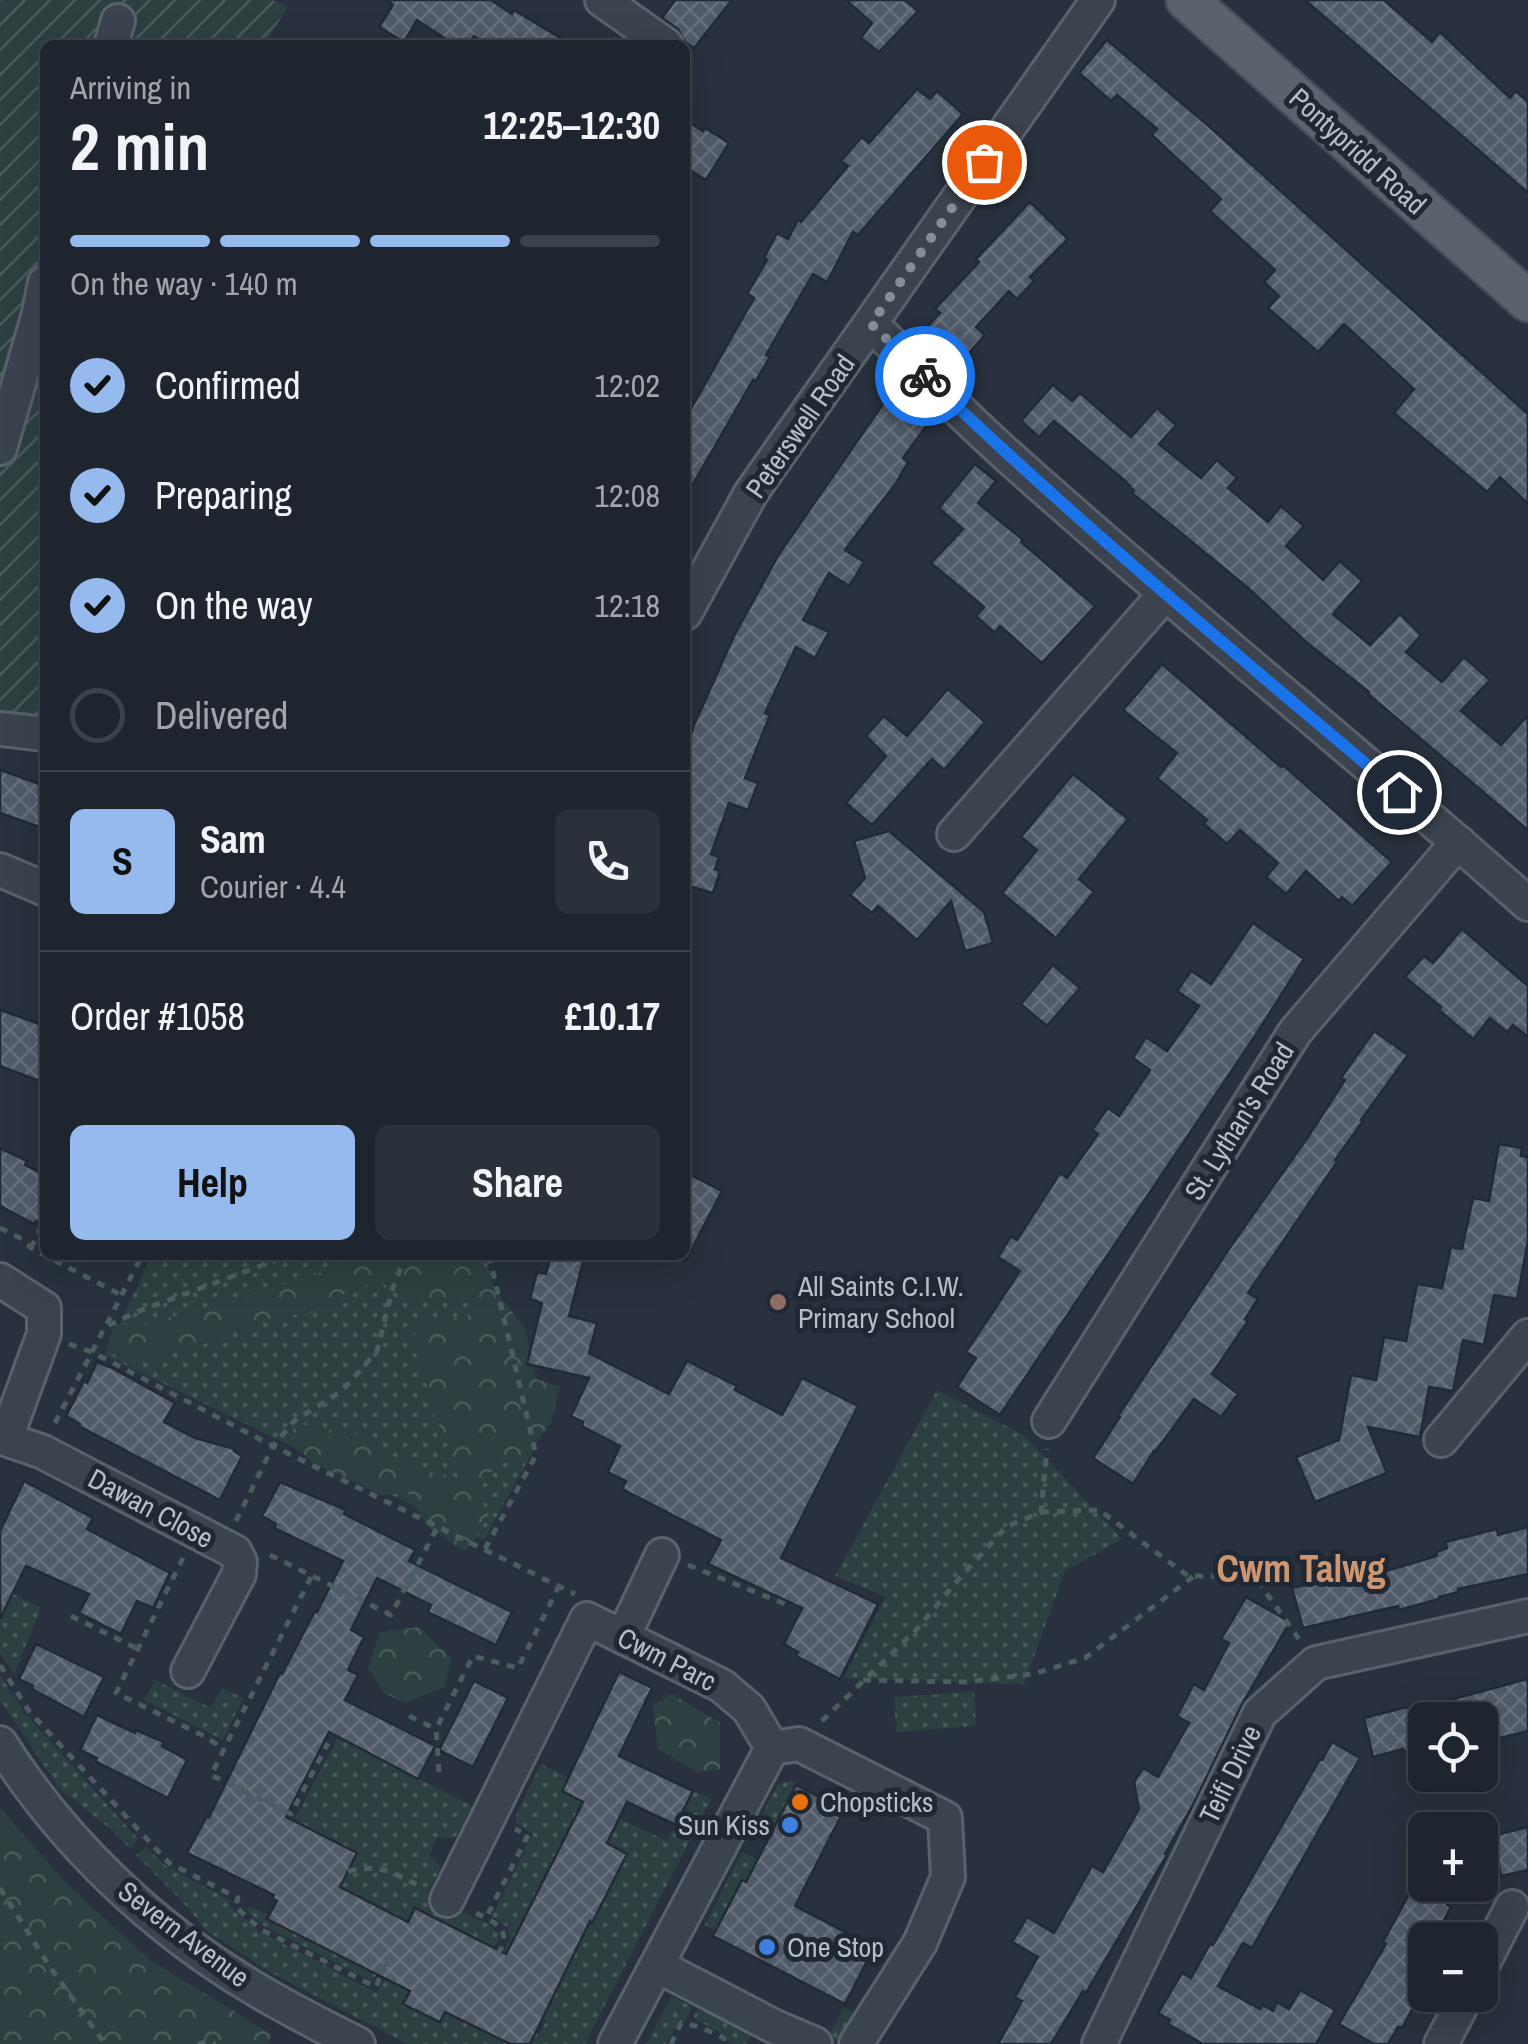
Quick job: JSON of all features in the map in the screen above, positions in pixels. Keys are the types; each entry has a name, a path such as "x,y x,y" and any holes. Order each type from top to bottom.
{"main road":[{"name":"Pontypridd Road","path":"1188,0 1528,302"}],"street":[{"path":"602,0 659,40"},
{"name":"Peterswell Road","path":"690,604 751,493 1098,0"},
{"path":"0,448 40,307"},
{"path":"871,324 1005,454 1528,904"},
{"path":"954,834 1165,594"},
{"path":"0,729 40,733"},
{"name":"St. Lythan's Road","path":"1049,1421 1295,1032 1458,842"},
{"path":"0,870 40,887"},
{"path":"0,1280 44,1308 44,1334 3,1438"},
{"path":"1441,1440 1528,1336"},
{"name":"Dawan Close","path":"3,1438 43,1452 226,1540 240,1562 239,1574 188,1671"},
{"path":"622,1637 662,1555"},
{"name":"Teifi Drive","path":"1112,2040 1260,1713 1316,1664 1528,1616"},
{"name":"Cwm Parc","path":"440,1896 587,1619 722,1686 786,1746"},
{"name":"Severn Avenue","path":"0,1744 54,1818 154,1919 256,1990 358,2044"},
{"path":"616,2044 786,1746 944,1818 948,1877 920,1943 856,2044"},
{"path":"1498,1934 1512,1907"},
{"path":"658,1966 771,2036 815,2044"},
{"path":"1441,2044 1457,2012"}],"path":[{"path":"0,1228 40,1253"},
{"path":"30,1248 40,1229"},
{"path":"53,1260 121,1295"},
{"path":"55,1423 139,1260"},
{"path":"105,1327 277,1260"},
{"path":"404,1260 377,1351 342,1391 294,1421 274,1446 226,1540 392,1615 438,1526"},
{"path":"485,1549 536,1455 491,1260"},
{"path":"44,1334 92,1352 588,1601 587,1619"},
{"path":"1041,1512 1049,1421"},
{"path":"786,1746 918,1630 1006,1527 1041,1512 1099,1510 1188,1576 1255,1577 1316,1664"},
{"path":"662,1555 790,1606"},
{"path":"863,1680 966,1682 1033,1674 1084,1658 1194,1576"},
{"path":"311,1577 211,1775 292,1814 328,1743"},
{"path":"439,1772 436,1729 473,1656 518,1668 559,1586"},
{"path":"71,1616 138,1649"},
{"path":"0,1665 29,1711 169,1863 238,1898 235,1906 260,1929 376,1987 388,1960"},
{"path":"409,1716 436,1729"},
{"path":"348,1871 383,1868 440,1896"},
{"path":"0,1888 105,2044"},
{"path":"485,1963 503,1943 504,1932 499,1924 486,1918"},
{"path":"671,2044 681,2023 724,2038 722,2044"},
{"path":"198,2044 216,2044"}],"green space":[{"path":"0,0 272,0 288,6 268,40 40,40 40,743 0,739"},
{"path":"150,1260 487,1260 533,1451 484,1540 105,1355"},
{"path":"344,1260 482,1260 495,1290 525,1328 536,1379 560,1387 551,1423 524,1458 501,1458 477,1493 489,1516 465,1552 427,1526 408,1493 382,1495 313,1463 286,1438 298,1424 379,1438 386,1452 422,1470 466,1479 431,1409 423,1365 408,1342 424,1323 469,1315 476,1300 410,1299 382,1283 347,1289 335,1309 271,1318 212,1342 128,1365 106,1348 115,1324 145,1324 343,1265"},
{"path":"937,1390 1025,1436 1122,1539 1065,1571 1024,1684 843,1678 886,1597 835,1576"},
{"path":"0,1583 41,1608 14,1674 0,1653"},
{"path":"420,1627 451,1658 445,1687 405,1703 384,1693 368,1667 380,1632"},
{"path":"0,1675 23,1711 138,1839 130,1849 59,1788 0,1700"},
{"path":"155,1680 211,1708 222,1688 243,1698 223,1740 144,1700"},
{"path":"974,1692 976,1726 896,1732 894,1697"},
{"path":"672,1694 720,1723 720,1769 697,1772 658,1749 653,1705"},
{"path":"338,1737 472,1806 454,1838 437,1837 429,1855 441,1867 428,1894 499,1933 489,1955 474,1938 415,1908 408,1922 338,1890 321,1835 295,1819"},
{"path":"541,1764 567,1777 561,1791 667,1841 693,1791 711,1799 585,2044 530,2044 546,2021 530,2013 574,1914 593,1922 627,1853 607,1843 530,1905 492,1980 510,1938 507,1927 492,1916 533,1834 516,1823 516,1815"},
{"path":"797,1781 771,1834 756,1826 778,1784"},
{"path":"0,1808 68,1885 150,1960 271,2034 269,2044 0,2044"},
{"path":"146,1847 165,1865 231,1901 229,1906 259,1931 377,1993 385,1979 410,1991 404,2004 439,2022 445,2011 510,2044 407,2044 270,1972 207,1931 136,1855"},
{"path":"742,1852 757,1859 716,1931 705,1925"},
{"path":"250,1906 377,1974 372,1981 264,1926 247,1911"},
{"path":"672,1996 692,2007 684,2022 679,2021 666,2044 646,2044"},
{"path":"700,2004 753,2032 746,2044 733,2044 726,2040 727,2036 693,2018"},
{"path":"844,2008 868,2019 830,2041 828,2037"}],"building":[{"path":"386,0 491,0 564,40 480,40 474,36 472,40 447,40 417,20 405,40 401,40 379,27 393,5"},
{"path":"675,0 732,0 694,48 690,40 684,40 678,29 662,18"},
{"path":"846,0 905,0 918,11 879,52 861,38 872,23"},
{"path":"1305,0 1384,0 1432,42 1440,32 1510,98 1516,91 1528,102 1528,193"},
{"path":"1107,40 1211,128 1528,414 1528,504 1500,477 1487,492 1394,413 1414,389 1344,324 1318,352 1268,308 1279,296 1264,282 1275,270 1210,211 1221,199 1152,135 1157,129 1117,95 1111,101 1079,73"},
{"path":"917,89 930,99 937,91 963,114 858,235 853,232 827,282 813,274 766,355 770,357 690,489 690,410 754,298 747,294 767,260 764,258 777,233 788,239 798,220 801,222 848,166 841,161 862,137 869,143"},
{"path":"690,123 729,143 706,180 690,170"},
{"path":"1030,202 1068,239 1030,277 1034,281 1017,299 1009,291 976,327 985,335 961,362 925,329 940,313 935,309 979,262 976,259"},
{"path":"1053,385 1072,401 1080,393 1131,437 1157,408 1176,425 1159,444 1201,478 1217,460 1237,478 1228,488 1268,522 1281,506 1304,526 1286,546 1323,580 1340,561 1362,581 1333,614 1370,645 1400,614 1421,635 1406,652 1442,682 1464,657 1490,680 1461,711 1501,745 1528,715 1528,830 1132,493 1125,481 1054,421 1039,437 1021,421"},
{"path":"892,391 932,418 903,458 908,462 896,483 845,550 864,562 857,574 849,586 829,573 803,620 829,632 815,658 796,647 765,713 770,715 745,778 758,783 748,810 729,803 711,854 719,857 715,869 720,871 713,893 690,886 690,738 734,636 779,554"},
{"path":"975,464 996,481 978,503 1095,606 1042,663 1000,626 995,633 976,616 984,607 931,563 963,529 939,508"},
{"path":"1162,664 1392,862 1352,906 1342,897 1339,901 1306,871 1286,894 1266,877 1278,863 1240,830 1227,844 1204,824 1207,820 1157,778 1177,753 1123,710"},
{"path":"948,689 985,722 944,770 932,759 872,825 846,803 886,756 866,736 884,716 907,736"},
{"path":"0,770 40,784 40,827 0,813"},
{"path":"1073,774 1128,819 1079,879 1094,892 1056,938 1002,893 1037,850 1021,837"},
{"path":"889,831 984,912 993,943 965,951 951,901 917,940 878,906 872,913 850,895 865,878 854,841"},
{"path":"1253,923 1304,959 1000,1415 957,1387 976,1358 966,1352 1020,1271 998,1257 1011,1236 1017,1240 1060,1173 1067,1178 1098,1134 1092,1130 1108,1108 1119,1116 1150,1070 1133,1058 1146,1037 1167,1051 1199,1006 1177,991 1191,971 1211,984"},
{"path":"1462,929 1528,986 1528,1037 1513,1025 1507,1032 1490,1018 1473,1039 1405,977 1424,956 1433,963"},
{"path":"1053,965 1080,988 1047,1026 1021,1004"},
{"path":"0,1010 40,1024 40,1081 0,1066"},
{"path":"1374,1031 1408,1055 1248,1293 1258,1299 1212,1374 1238,1394 1221,1417 1194,1399 1133,1484 1093,1458 1233,1243 1308,1137 1345,1080 1341,1078"},
{"path":"1499,1144 1522,1148 1521,1156 1528,1157 1528,1241 1517,1299 1494,1295 1484,1345 1463,1340 1453,1391 1429,1387 1420,1437 1368,1427 1387,1473 1315,1502 1296,1457 1339,1440 1351,1375 1376,1380 1384,1337 1406,1341 1417,1284 1442,1288 1451,1247 1462,1249 1473,1198 1489,1201"},
{"path":"0,1148 27,1161 25,1165 40,1172 40,1223 34,1224 2,1207 0,1211"},
{"path":"690,1175 722,1191 690,1252"},
{"path":"550,1260 584,1260 569,1316 597,1323 589,1353 669,1394 687,1361 782,1415 802,1378 858,1406 781,1558 878,1604 840,1679 796,1656 798,1652 784,1644 802,1608 708,1564 721,1540 622,1489 626,1481 608,1472 620,1446 571,1416 589,1378 527,1364 542,1303 530,1299 537,1272 546,1274"},
{"path":"97,1362 175,1403 164,1422 195,1438 235,1449 242,1456 220,1500 66,1416"},
{"path":"24,1481 93,1518 87,1529 170,1573 153,1608 137,1601 121,1634 79,1613 89,1594 26,1566 0,1619 0,1531"},
{"path":"280,1482 346,1510 344,1514 415,1550 409,1561 512,1612 496,1645 428,1612 431,1605 377,1578 351,1630 364,1637 348,1670 358,1675 345,1700 435,1746 418,1779 329,1732 286,1817 357,1853 340,1887 408,1922 415,1908 506,1954 583,1802 562,1791 619,1672 652,1688 619,1756 693,1791 676,1825 627,1802 607,1843 627,1854 530,2044 510,2044 445,2012 440,2022 403,2004 410,1991 267,1919 277,1901 272,1899 274,1895 187,1853 343,1561 274,1528 276,1524 262,1516"},
{"path":"1528,1527 1528,1574 1458,1589 1459,1592 1399,1610 1398,1606 1303,1628 1292,1588 1309,1584 1308,1579 1335,1572 1337,1580 1382,1568 1383,1572 1437,1556 1436,1552 1447,1548 1445,1542 1497,1529 1498,1535"},
{"path":"1246,1597 1290,1622 1242,1704 1167,1855 1086,1993 1083,1991 1051,2044 998,2044 1022,2001 1015,1997 1038,1957 1012,1942 1027,1917 1054,1933 1092,1866 1103,1872 1139,1809 1134,1782 1143,1768 1158,1777 1189,1723 1177,1716 1194,1684 1204,1690 1229,1643 1221,1639"},
{"path":"36,1644 104,1677 84,1717 19,1679"},
{"path":"1528,1679 1528,1731 1498,1738 1498,1702 1442,1702"},
{"path":"474,1681 508,1698 473,1767 439,1750"},
{"path":"1408,1708 1408,1751 1373,1757 1364,1718"},
{"path":"97,1715 164,1742 162,1746 187,1760 168,1798 80,1750"},
{"path":"1332,1742 1360,1758 1252,1948 1243,1943 1218,1986 1260,2009 1263,2005 1273,2011 1277,2002 1289,2009 1300,1990 1335,2010 1316,2044 1203,2044 1168,2024 1170,2020 1158,2013 1182,1973 1191,1978 1210,1944 1213,1945"},
{"path":"796,1785 844,1810 795,1906 868,1944 864,1951 870,1955 845,2004 713,1936"},
{"path":"1528,1827 1528,1870 1501,1876 1498,1834"},
{"path":"1408,1896 1408,1902 1449,1902 1451,1907 1443,1922 1408,1922 1411,2012 1388,2044 1374,2044 1339,2024 1386,1944 1383,1942"}],"way so far":[{"path":"925,376 871,324 984,162"}],"place":[{"name":"All Saints C.I.W. Primary School","path":"778,1302"},
{"name":"Chopsticks","path":"800,1802"},
{"name":"Sun Kiss","path":"790,1825"},
{"name":"One Stop","path":"767,1947"}],"district":[{"name":"Cwm Talwg","path":"1301,1569"}],"route":[{"path":"925,376 1005,454 1399,792"}]}
